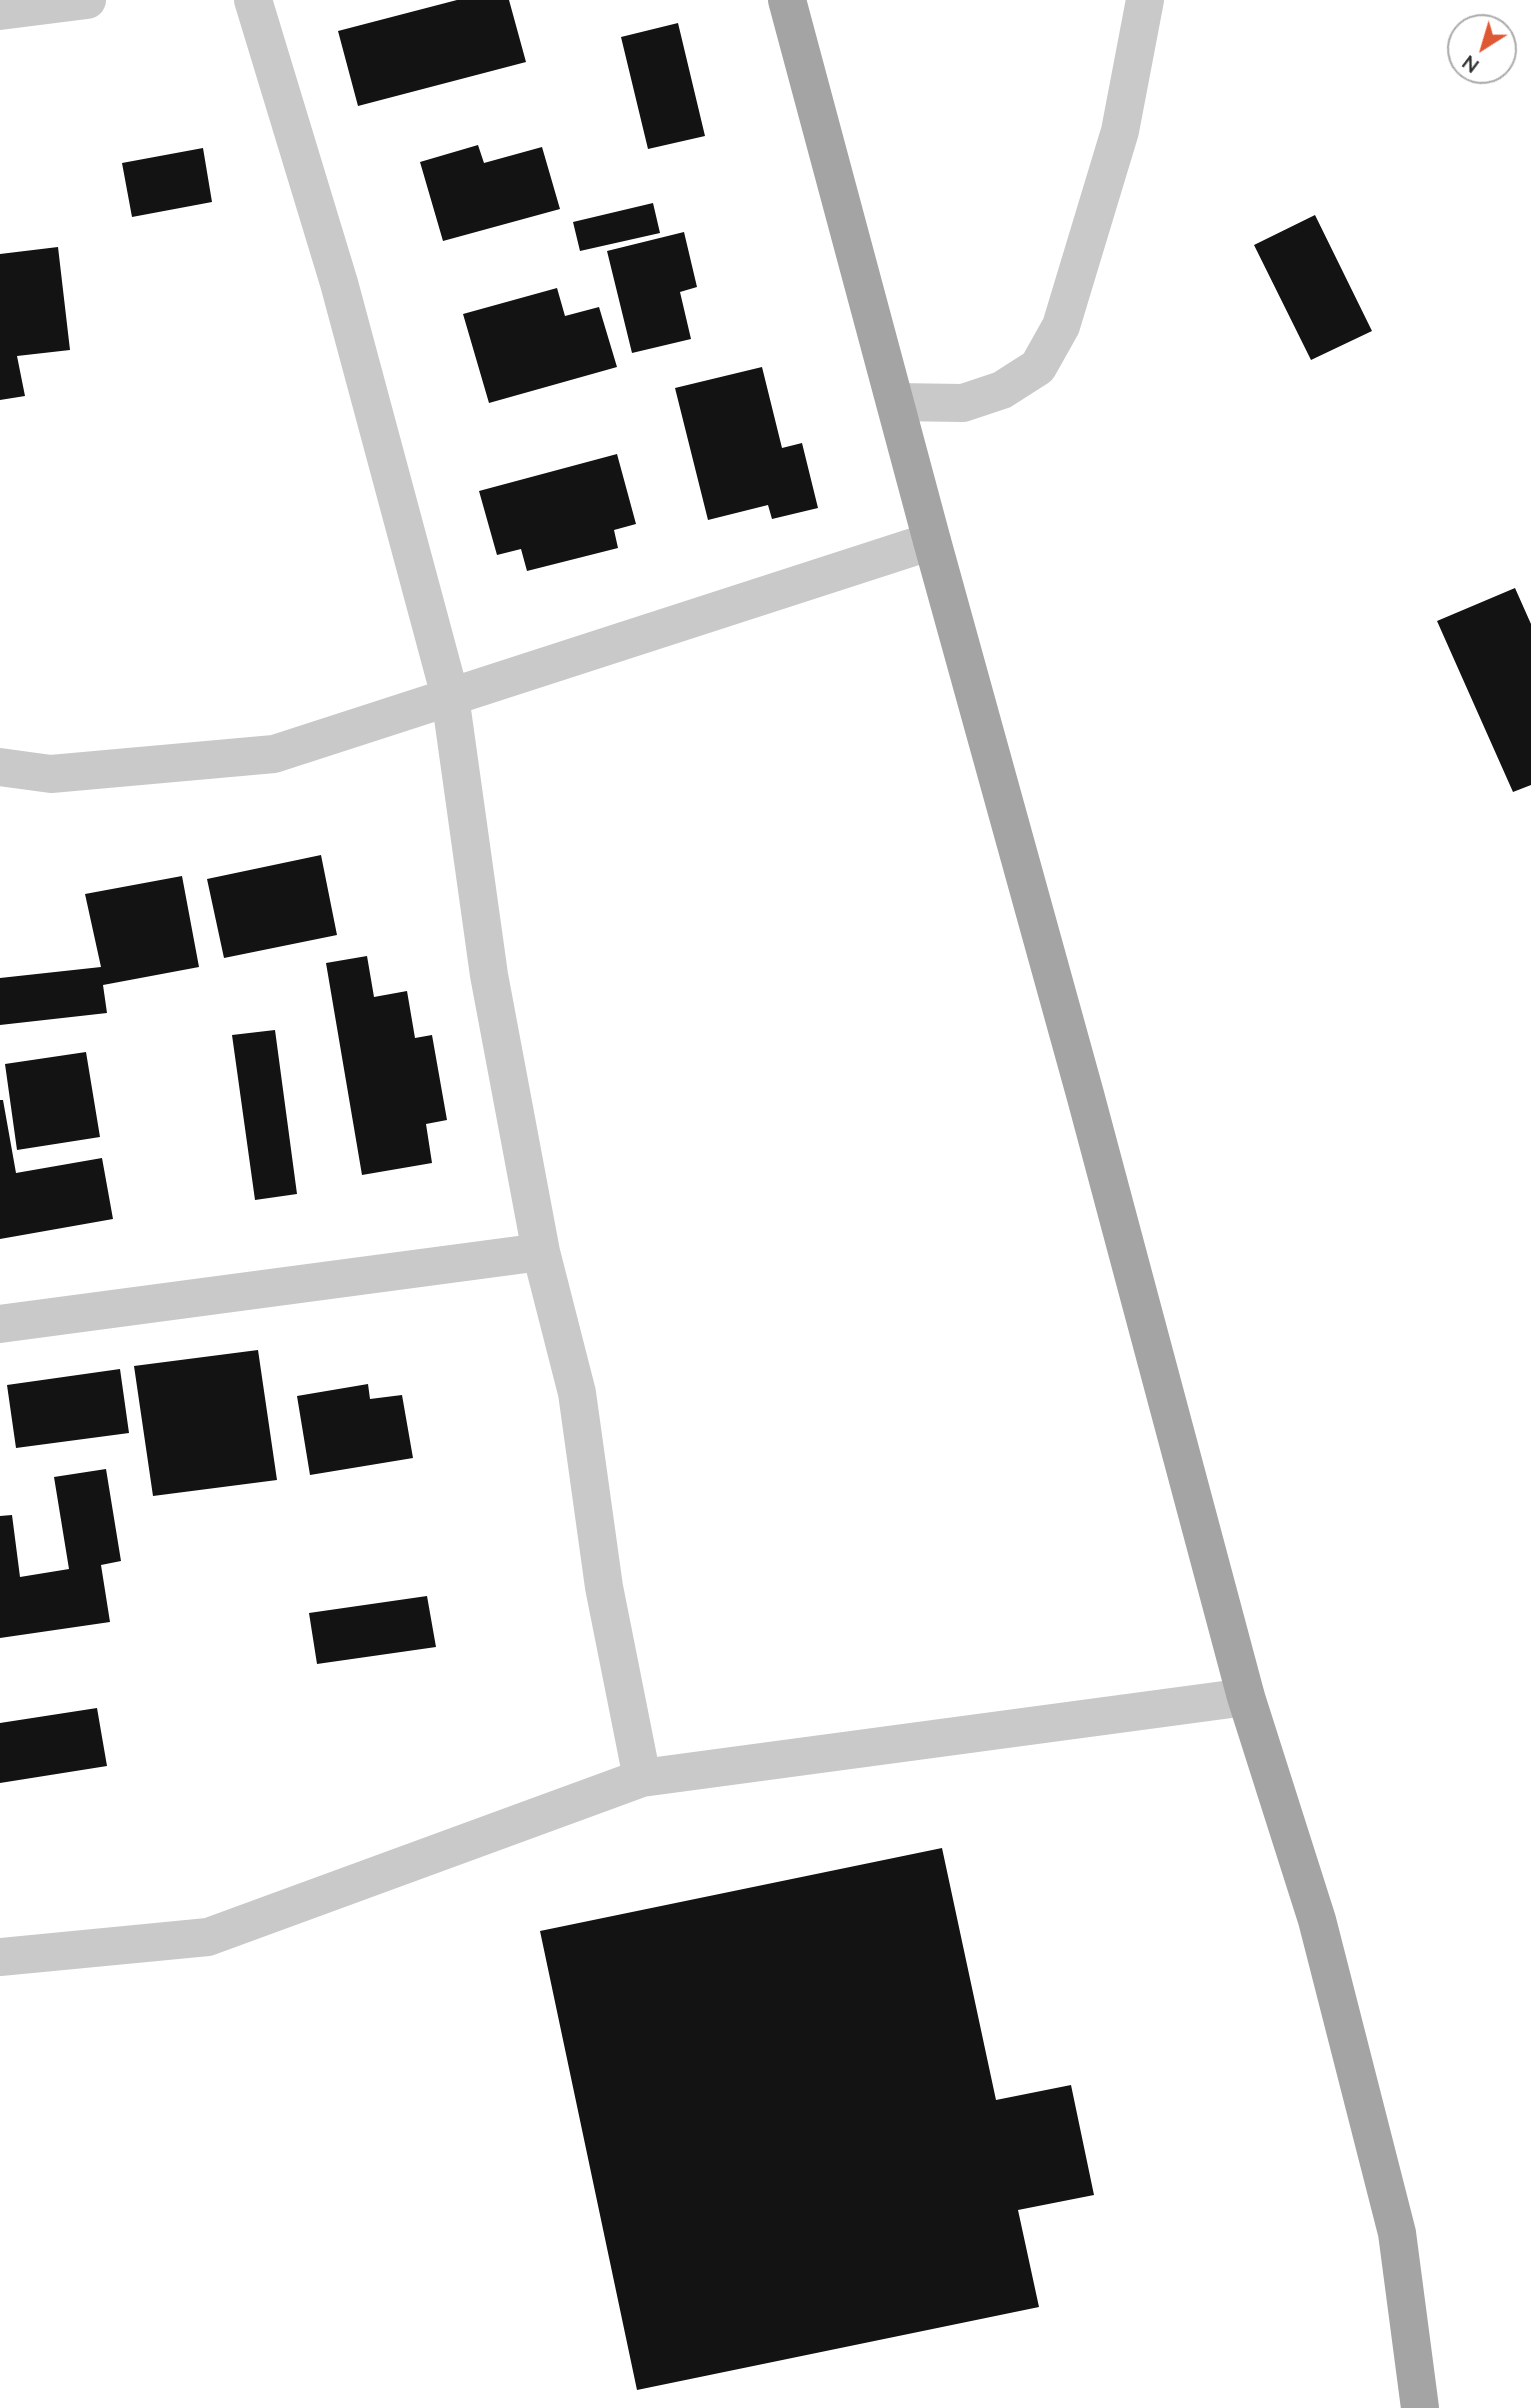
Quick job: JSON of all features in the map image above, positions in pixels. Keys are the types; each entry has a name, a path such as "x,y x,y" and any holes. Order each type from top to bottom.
{"main road":[{"path":"787,0 1246,1696 1317,1920 1397,2233 1420,2408"}],"street":[{"path":"0,11 88,0"},
{"path":"253,0 339,283 450,696 489,975 541,1252 577,1394 604,1587 642,1778"},
{"path":"895,402 963,403 1002,390 1038,367 1061,326 1121,131 1145,0"},
{"path":"0,766 51,774 274,754 932,541"},
{"path":"0,1324 541,1252"},
{"path":"0,1957 208,1937 642,1778 1246,1696"}],"building":[{"path":"457,0 509,0 526,62 358,106 338,31"},
{"path":"678,23 705,136 648,149 621,37"},
{"path":"478,145 484,163 542,147 560,209 443,241 420,162"},
{"path":"203,148 212,202 132,217 122,163"},
{"path":"653,203 660,233 580,251 573,222"},
{"path":"1315,215 1372,331 1311,360 1254,245"},
{"path":"684,232 697,287 680,292 691,339 632,353 607,251"},
{"path":"58,247 70,350 17,356 25,396 0,400 0,254"},
{"path":"557,288 565,316 599,307 617,367 489,403 463,314"},
{"path":"762,367 782,448 802,443 818,508 772,519 768,505 708,520 675,388"},
{"path":"617,454 636,524 614,530 618,548 527,571 521,549 497,555 479,491"},
{"path":"1515,588 1531,624 1531,785 1513,792 1437,621"},
{"path":"321,855 337,935 224,958 207,879"},
{"path":"182,876 199,967 103,985 107,1013 0,1025 0,978 101,967 85,894"},
{"path":"367,956 374,997 407,991 415,1038 432,1035 447,1120 426,1124 432,1163 362,1175 326,963"},
{"path":"275,1030 297,1194 255,1200 232,1035"},
{"path":"86,1052 100,1137 17,1150 5,1064"},
{"path":"0,1100 3,1100 16,1173 102,1158 113,1219 0,1239"},
{"path":"258,1350 277,1480 153,1496 134,1366"},
{"path":"120,1369 129,1433 16,1448 7,1385"},
{"path":"368,1384 370,1399 402,1395 413,1458 310,1475 297,1396"},
{"path":"106,1469 121,1561 101,1565 110,1622 0,1638 0,1516 12,1515 20,1577 69,1569 54,1477"},
{"path":"427,1596 436,1647 317,1664 309,1613"},
{"path":"97,1708 107,1766 0,1783 0,1723"},
{"path":"942,1848 996,2100 1071,2085 1094,2195 1018,2210 1039,2307 637,2390 540,1931"}]}
